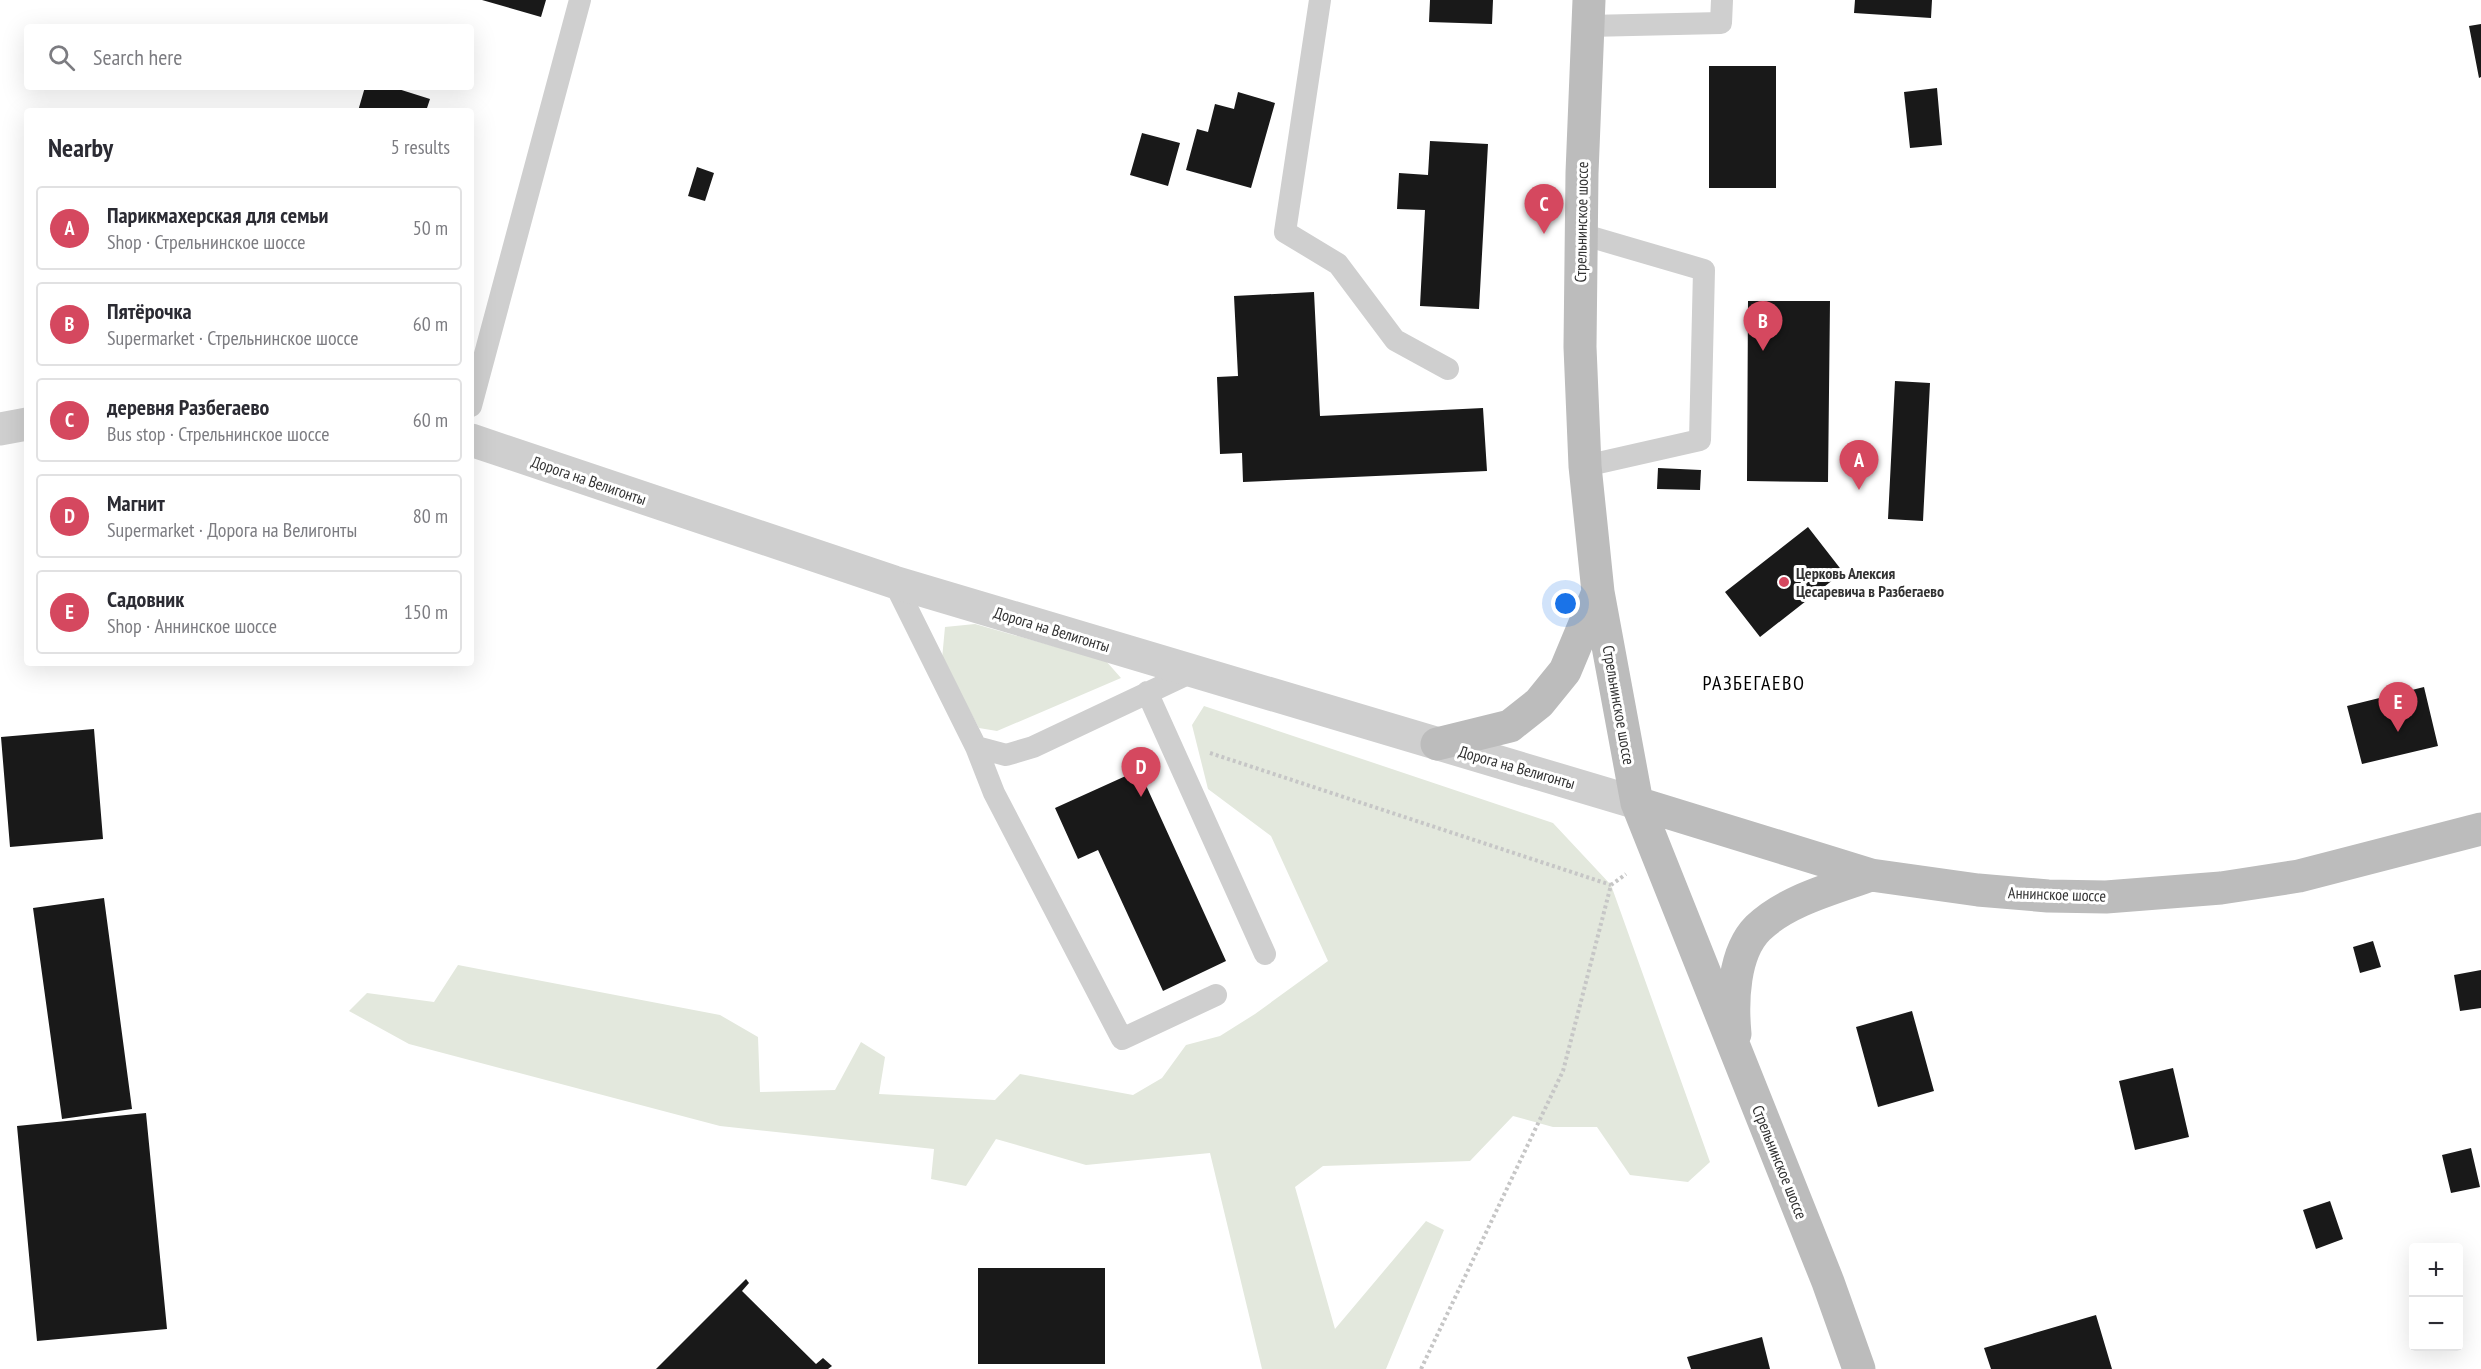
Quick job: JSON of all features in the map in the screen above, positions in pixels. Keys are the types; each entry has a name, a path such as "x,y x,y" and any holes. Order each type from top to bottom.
{"main road":[{"name":"Стрельнинское шоссе","path":"1588,13 1580,347 1585,466 1598,592 1637,803 1828,1282 1859,1369"},
{"path":"1437,744 1510,726 1539,703 1565,671 1598,592"},
{"name":"Аннинское шоссе","path":"1637,803 1871,875 1978,891 2048,896 2106,897 2156,894 2221,888 2299,876 2481,829"},
{"path":"1737,1057 1732,1003 1740,961 1757,929 1785,910 1826,891 1871,875"}],"street":[{"path":"0,429 24,425"},
{"name":"Дорога на Велигонты","path":"474,441 894,582 1637,803"}],"lane":[{"path":"474,395 580,0"},
{"path":"1320,0 1285,232 1338,264 1395,340 1448,369"},
{"path":"1588,13 1721,23 1722,0"},
{"path":"1581,234 1704,270 1700,440 1585,466"},
{"path":"894,582 976,747 994,793 1122,1040 1216,995"},
{"path":"976,747 1006,755 1033,747 1194,671"},
{"path":"1147,692 1265,954"}],"path":[{"path":"1169,740 1611,885"},
{"path":"1420,1369 1563,1071 1611,885 1656,853"}],"shaded area":[{"path":"975,624 1106,661 1121,678 997,731 979,728 942,659 945,627"},
{"path":"1204,706 1553,823 1611,885 1710,1162 1688,1182 1630,1175 1597,1127 1553,1127 1513,1116 1470,1161 1323,1166 1295,1187 1335,1329 1426,1221 1444,1230 1386,1369 1262,1369 1210,1153 1086,1165 996,1139 966,1186 931,1179 934,1149 720,1126 409,1044 349,1011 367,993 434,1002 458,965 720,1015 758,1037 760,1092 835,1090 861,1042 885,1057 879,1094 995,1100 1020,1074 1133,1095 1162,1078 1186,1045 1220,1036 1255,1014 1328,961 1271,836 1208,789 1192,725"}],"building":[{"path":"482,0 546,0 541,17"},
{"path":"1430,0 1493,0 1492,24 1429,22"},
{"path":"1855,0 1932,0 1931,18 1854,13"},
{"path":"2481,24 2481,77 2479,78 2469,26"},
{"path":"1709,66 1776,66 1776,188 1709,188"},
{"path":"1937,88 1942,145 1910,148 1904,92"},
{"path":"364,90 402,90 430,99 427,108 359,108"},
{"path":"1238,92 1275,103 1251,188 1186,170 1197,129 1208,132 1215,104 1234,109"},
{"path":"1142,133 1180,143 1168,186 1130,175"},
{"path":"1430,141 1488,144 1479,309 1420,306 1425,210 1397,209 1399,173 1428,175"},
{"path":"697,167 714,173 705,201 688,196"},
{"path":"1314,292 1320,416 1483,408 1487,471 1243,482 1242,453 1220,454 1217,377 1238,376 1234,296"},
{"path":"1748,301 1830,301 1828,482 1747,481"},
{"path":"1895,381 1930,383 1923,521 1888,519"},
{"path":"1658,468 1701,470 1700,490 1657,489"},
{"name":"Церковь Алексия Цесаревича в Разбегаево","path":"1808,527 1843,572 1760,637 1725,592"},
{"path":"2424,687 2438,746 2362,764 2347,706"},
{"path":"94,729 103,839 10,847 1,737"},
{"path":"1139,770 1226,961 1163,991 1098,850 1078,859 1055,808"},
{"path":"104,898 132,1109 62,1119 33,908"},
{"path":"2373,941 2381,967 2360,973 2353,947"},
{"path":"2481,970 2481,1008 2460,1011 2454,975"},
{"path":"1912,1011 1934,1091 1878,1107 1856,1027"},
{"path":"2173,1068 2189,1137 2135,1150 2119,1081"},
{"path":"146,1113 167,1329 37,1341 17,1126"},
{"path":"2471,1148 2480,1187 2451,1193 2442,1155"},
{"path":"2330,1201 2343,1239 2316,1249 2303,1210"},
{"path":"978,1268 1105,1268 1105,1364 978,1364"},
{"path":"746,1279 749,1283 742,1291 816,1364 823,1358 832,1366 828,1369 656,1369"},
{"path":"2096,1315 2112,1369 1991,1369 1984,1348"},
{"path":"1762,1337 1770,1369 1691,1369 1687,1357"}],"place":[{"name":"деревня Разбегаево","path":"1544,234"},
{"name":"Пятёрочка","path":"1763,351"},
{"name":"Парикмахерская для семьи","path":"1859,490"},
{"name":"Церковь Алексия Цесаревича в Разбегаево","path":"1784,582"},
{"name":"Садовник","path":"2398,732"},
{"name":"Магнит","path":"1141,797"}],"district":[{"name":"РАЗБЕГАЕВО","path":"1754,683"}]}
